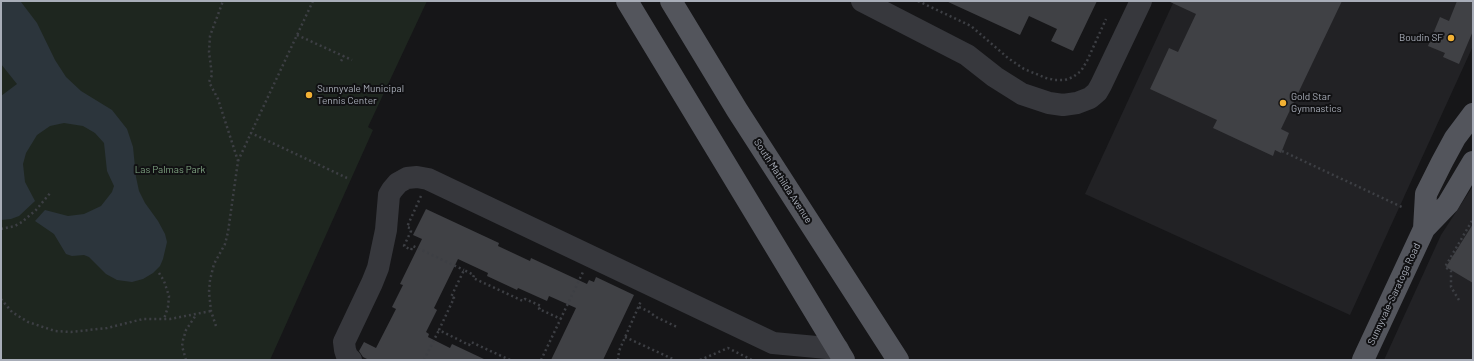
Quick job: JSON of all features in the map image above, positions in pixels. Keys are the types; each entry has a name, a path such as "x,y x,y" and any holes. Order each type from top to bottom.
{"main road":[{"path":"627,1 841,355"},
{"name":"South Mathilda Avenue","path":"671,1 737,110 898,360"},
{"name":"Sunnyvale-Saratoga Road","path":"1424,229 1426,194 1456,138 1473,114"},
{"name":"Sunnyvale-Saratoga Road","path":"1367,359 1424,229 1448,204 1473,162"}],"street":[{"path":"862,1 967,55 995,77 1022,94 1049,103 1063,105 1077,103 1090,98 1097,92 1141,1"},
{"path":"351,360 347,356 344,342 378,268 386,230 389,196 395,186 402,180 418,177 429,180 591,255 773,343 841,355"}],"path":[{"path":"223,1 210,36 209,52 212,75 209,82 218,99 238,161"},
{"path":"216,326 211,311 209,292 211,275 214,264 225,244 228,232 238,161 313,1"},
{"path":"918,1 971,26 1008,58 1024,69 1046,78 1056,80 1065,80 1073,77 1081,70 1087,61 1106,19"},
{"path":"297,35 352,60"},
{"path":"341,61 344,56"},
{"path":"251,133 347,178"},
{"path":"1282,151 1404,208"},
{"path":"429,180 407,227 410,228 411,231 404,246 411,250 413,246 464,270 474,276 473,278 523,301 525,299 540,306 539,309 561,319"},
{"path":"1,229 15,226 22,222 36,210 51,192"},
{"path":"1458,300 1451,287 1451,271 1445,267 1473,219"},
{"path":"541,360 591,255"},
{"path":"424,360 454,298 451,297 464,270"},
{"path":"159,274 164,281 169,296 168,307 164,319"},
{"path":"618,360 619,351 650,284"},
{"path":"1,299 12,312 21,318 37,326 55,331 77,332 106,328 143,319 170,320 211,311"},
{"path":"639,307 677,327"},
{"path":"186,360 182,346 183,340 186,330 196,314"},
{"path":"439,330 470,345 471,342 510,360"},
{"path":"625,337 675,360"},
{"path":"700,360 728,348 752,360"}],"shaded area":[{"path":"1,1 21,2 37,23 55,60 66,77 81,91 112,110 127,129 133,147 139,191 145,203 158,221 165,234 167,242 160,266 153,273 143,279 132,282 117,280 106,274 89,257 84,255 72,256 66,254 54,234 35,221 45,210 68,216 84,214 101,206 112,192 114,186 107,171 104,143 95,133 83,126 64,123 50,126 37,135 26,153 23,164 25,182 35,201 19,216 1,220 1,96 17,84 1,64"},
{"path":"1174,1 1473,1 1473,46 1350,315 1085,194"},
{"path":"1473,186 1473,360 1384,360 1441,235"}],"green space":[{"name":"Las Palmas Park","path":"1,1 427,1 368,127 373,130 270,360 1,360"}],"building":[{"path":"946,1 1097,1 1073,51 1051,41 1057,29 1029,16 1020,35"},
{"path":"1168,1 1342,1 1281,129 1289,133 1281,153 1275,150 1273,156 1213,128 1217,120 1150,89 1169,48 1178,52 1196,14"},
{"name":"Boudin SF","path":"1457,1 1473,1 1473,31 1459,64 1443,57 1445,53 1428,46 1440,17 1449,21"},
{"path":"426,209 499,243 498,246 530,261 531,258 587,284 589,280 594,282 596,277 634,295 603,360 551,360 576,308 549,296 547,301 518,288 517,290 487,276 488,273 458,259 434,308 437,310 426,332 429,334 428,337 450,348 452,344 486,360 369,360 363,357 359,351 364,342 376,348 396,309 392,307 403,285 400,284 422,239 413,235"},
{"path":"1473,224 1473,283 1446,267"}],"place":[{"name":"Boudin SF","path":"1451,38"},
{"name":"Sunnyvale Municipal Tennis Center","path":"309,95"},
{"name":"Gold Star Gymnastics","path":"1283,103"}]}
